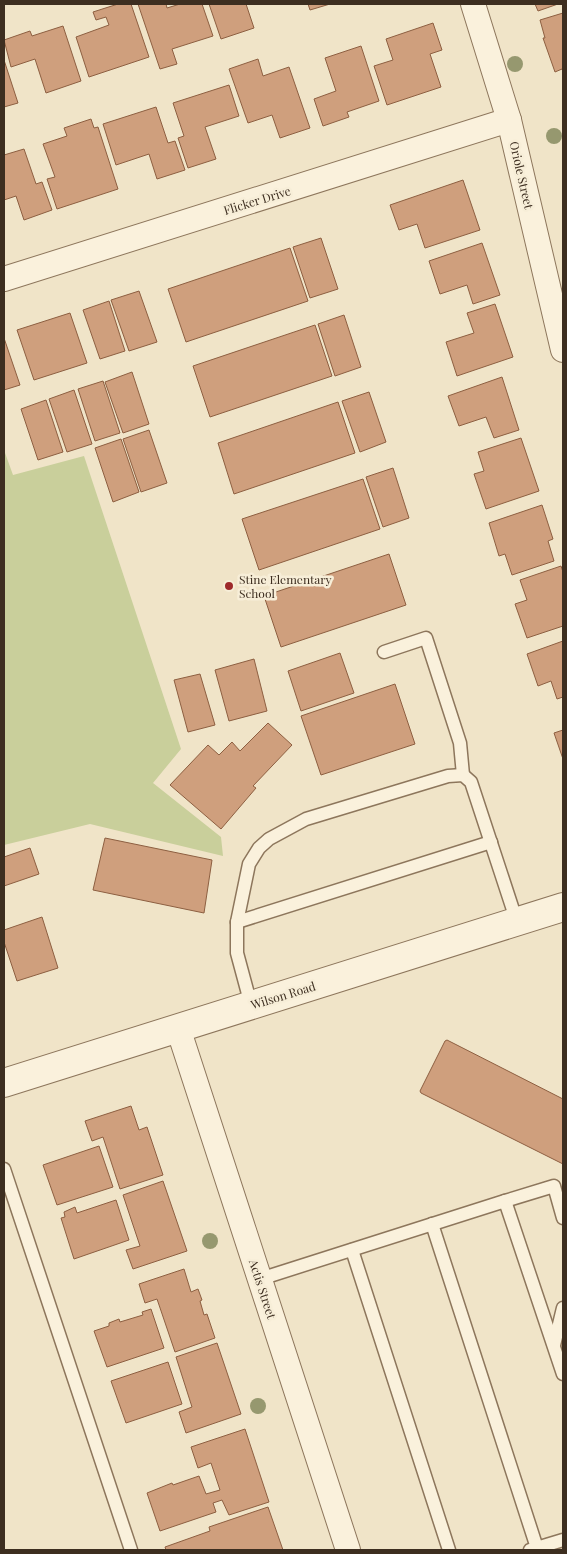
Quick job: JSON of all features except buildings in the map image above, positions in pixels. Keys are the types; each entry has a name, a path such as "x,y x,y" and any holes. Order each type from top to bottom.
{"street":[{"name":"Oriole Street","path":"472,4 509,120 563,350"},
{"name":"Flicker Drive","path":"4,279 509,120"},
{"name":"Wilson Road","path":"4,1083 563,907"},
{"name":"Actis Street","path":"178,1028 348,1550"}],"lane":[{"path":"384,652 426,638 460,743 463,775 471,782 517,922"},
{"path":"251,1005 237,953 237,922 249,864 259,848 269,839 306,819 448,776 463,775"},
{"path":"237,922 491,842"},
{"path":"4,1169 131,1550"},
{"path":"260,1279 554,1186 563,1218"},
{"path":"505,1201 563,1374"},
{"path":"432,1224 534,1549 563,1540"},
{"path":"352,1250 449,1550"},
{"path":"554,1345 563,1308"}],"green space":[{"path":"4,450 13,475 84,456 181,749 153,783 221,837 223,856 90,824 4,845"}],"place":[{"name":"Stine Elementary School","path":"229,586"}]}
